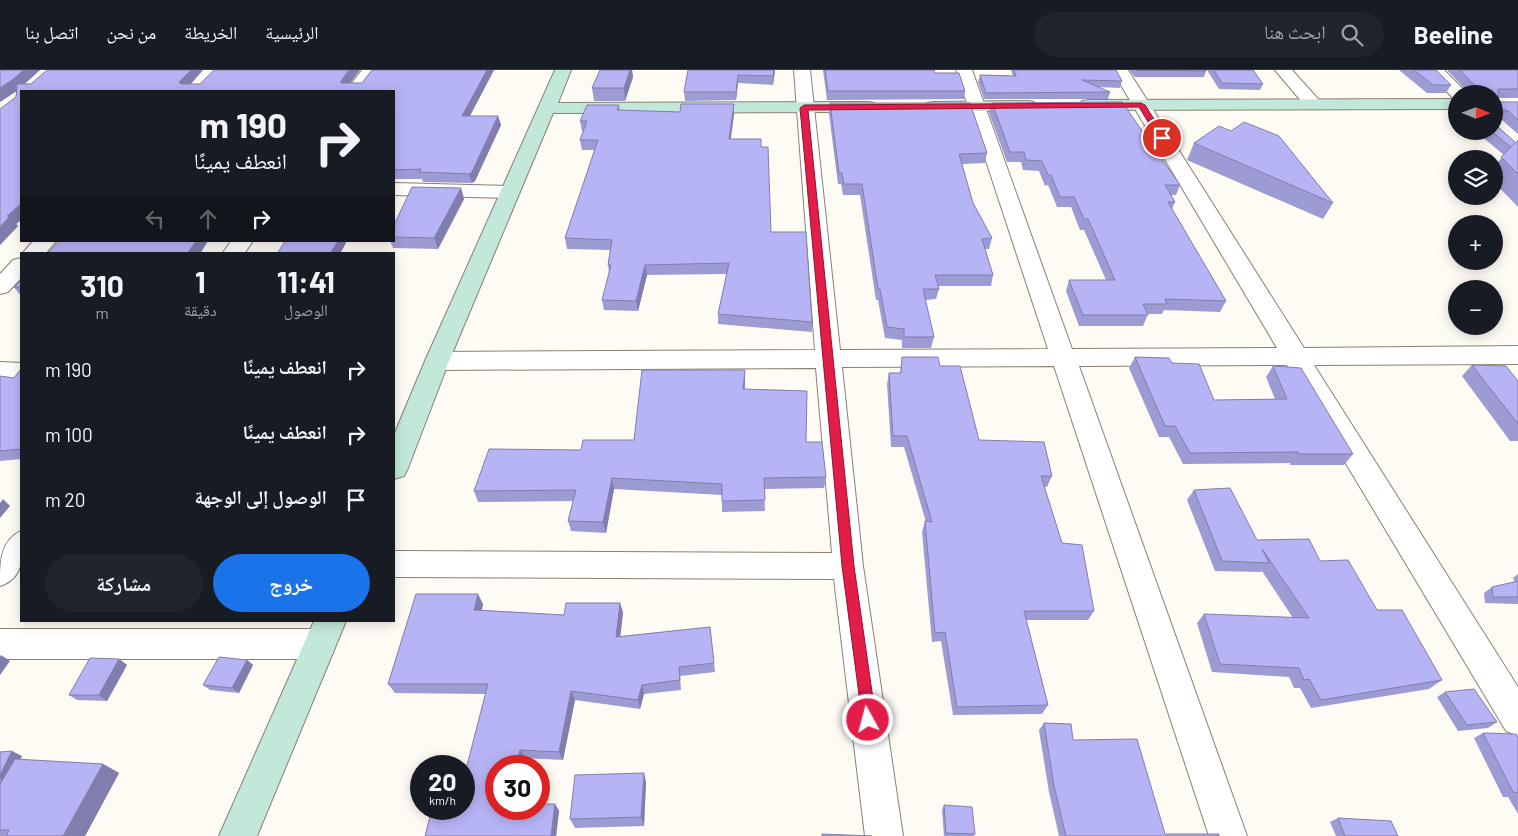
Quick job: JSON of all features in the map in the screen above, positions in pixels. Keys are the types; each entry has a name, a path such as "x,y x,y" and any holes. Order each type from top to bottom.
{"street":[{"path":"356,90 371,70"},
{"path":"395,466 437,361 563,70"},
{"path":"802,70 804,108 848,566 884,836"},
{"path":"964,70 1228,836"},
{"path":"1120,70 1518,719"},
{"path":"1283,70 1313,104"},
{"path":"1434,70 1450,85"},
{"path":"1073,106 1448,104"},
{"path":"919,107 1044,106"},
{"path":"547,108 881,107"},
{"path":"395,189 509,192"},
{"path":"35,252 44,242"},
{"path":"0,286 20,266"},
{"path":"437,361 1063,356 1518,355"},
{"path":"0,371 20,372"},
{"path":"0,573 20,545"},
{"path":"395,564 848,566"},
{"path":"0,644 325,632 238,836"}],"building":[{"path":"0,70 24,70 0,88"},
{"path":"47,70 191,70 179,82 181,84 200,84 214,70 349,70 341,83 362,83 372,70 487,70 462,116 498,116 472,172 469,174 419,172 421,169 395,170 395,90 20,90 20,205 7,216 10,216 0,227 0,109 16,97 17,84 31,84"},
{"path":"600,70 630,70 624,88 592,88"},
{"path":"688,70 774,70 773,76 738,75 736,92 684,92"},
{"path":"825,70 934,70 935,73 959,73 965,91 828,91"},
{"path":"1014,70 1116,70 1122,81 1082,80 1110,92 986,93 980,75 1016,76"},
{"path":"1137,70 1206,70 1206,71"},
{"path":"1214,70 1253,70 1263,84 1222,83"},
{"path":"1414,70 1436,70 1451,85 1433,85"},
{"path":"1460,70 1518,70 1518,89 1503,89 1503,85 1474,85"},
{"path":"1122,102 1180,185 1165,185 1175,202 1168,202 1226,301 1165,299 1167,304 1143,304 1148,315 1083,315 1069,280 1115,280 1088,219 1084,219 1074,197 1060,197 1051,175 1048,175 1042,161 1026,160 1024,152 1010,152 992,103"},
{"path":"1503,102 1518,102 1518,120 1508,111 1503,110"},
{"path":"830,103 970,103 987,153 959,154 973,203 992,238 982,239 993,275 935,275 939,289 923,289 934,337 904,337 904,329 887,327 880,289 878,289 862,184 844,184 842,173 839,173"},
{"path":"681,104 734,104 729,139 761,139 761,147 768,147 771,232 806,232 812,322 718,314 729,263 645,265 636,301 602,300 611,265 608,265 612,240 565,238 598,140 580,140 587,121 580,121 587,105 619,105 617,110 680,112"},
{"path":"1244,122 1279,136 1333,203 1194,143 1219,126 1231,131"},
{"path":"1503,131 1516,143 1511,147 1502,140"},
{"path":"1518,140 1518,174 1503,159 1503,155"},
{"path":"412,187 461,188 434,238 395,237 395,223"},
{"path":"58,242 195,242 188,252 49,252"},
{"path":"284,242 337,242 331,252 278,252"},
{"path":"20,281 20,287 14,287"},
{"path":"902,357 938,357 940,366 960,366 979,440 1044,442 1052,476 1041,476 1062,543 1082,545 1094,611 1024,611 1048,705 957,707 945,632 935,633 925,521 932,522 907,436 893,436 889,373 901,373"},
{"path":"1135,357 1169,358 1172,363 1199,364 1214,400 1287,399 1273,366 1301,368 1353,454 1299,454 1298,452 1190,453 1175,426 1165,426"},
{"path":"1472,365 1506,366 1518,381 1518,424"},
{"path":"20,370 20,449 0,451 0,376 14,378"},
{"path":"642,370 745,370 743,389 807,391 806,442 822,442 826,477 764,478 765,500 722,501 722,484 612,478 603,522 568,521 576,490 474,491 489,449 581,450 583,440 634,440"},
{"path":"1230,488 1257,540 1309,539 1320,561 1348,560 1377,610 1402,610 1442,680 1321,700 1309,679 1304,680 1299,668 1220,664 1204,614 1309,618 1262,549 1269,563 1222,561 1194,490"},
{"path":"1518,581 1518,597 1493,597 1492,587"},
{"path":"416,594 478,594 474,610 564,615 566,603 620,603 616,637 710,627 714,663 679,667 680,680 642,685 638,700 571,691 559,752 520,750 519,755 485,755 485,820 550,820 550,804 555,804 551,836 425,836 429,820 475,820 475,755 470,755 488,684 388,684"},
{"path":"219,657 247,660 232,688 203,685"},
{"path":"90,658 119,659 99,695 69,695"},
{"path":"1474,689 1497,722 1467,725 1445,692"},
{"path":"1044,723 1071,724 1073,740 1137,739 1165,834 1219,834 1219,836 1066,836 1054,786"},
{"path":"1483,733 1516,734 1518,738 1518,793 1513,792"},
{"path":"12,751 0,775 0,752"},
{"path":"15,759 103,764 63,836 6,836 9,830 0,830 0,784"},
{"path":"644,773 641,817 570,819 575,775"},
{"path":"944,805 972,807 975,834 946,833"},
{"path":"1338,818 1391,821 1398,836 1345,836"},
{"path":"822,834 871,836 822,836"}],"route":[{"path":"868,720 848,566 804,108 1141,105 1162,138"}]}
